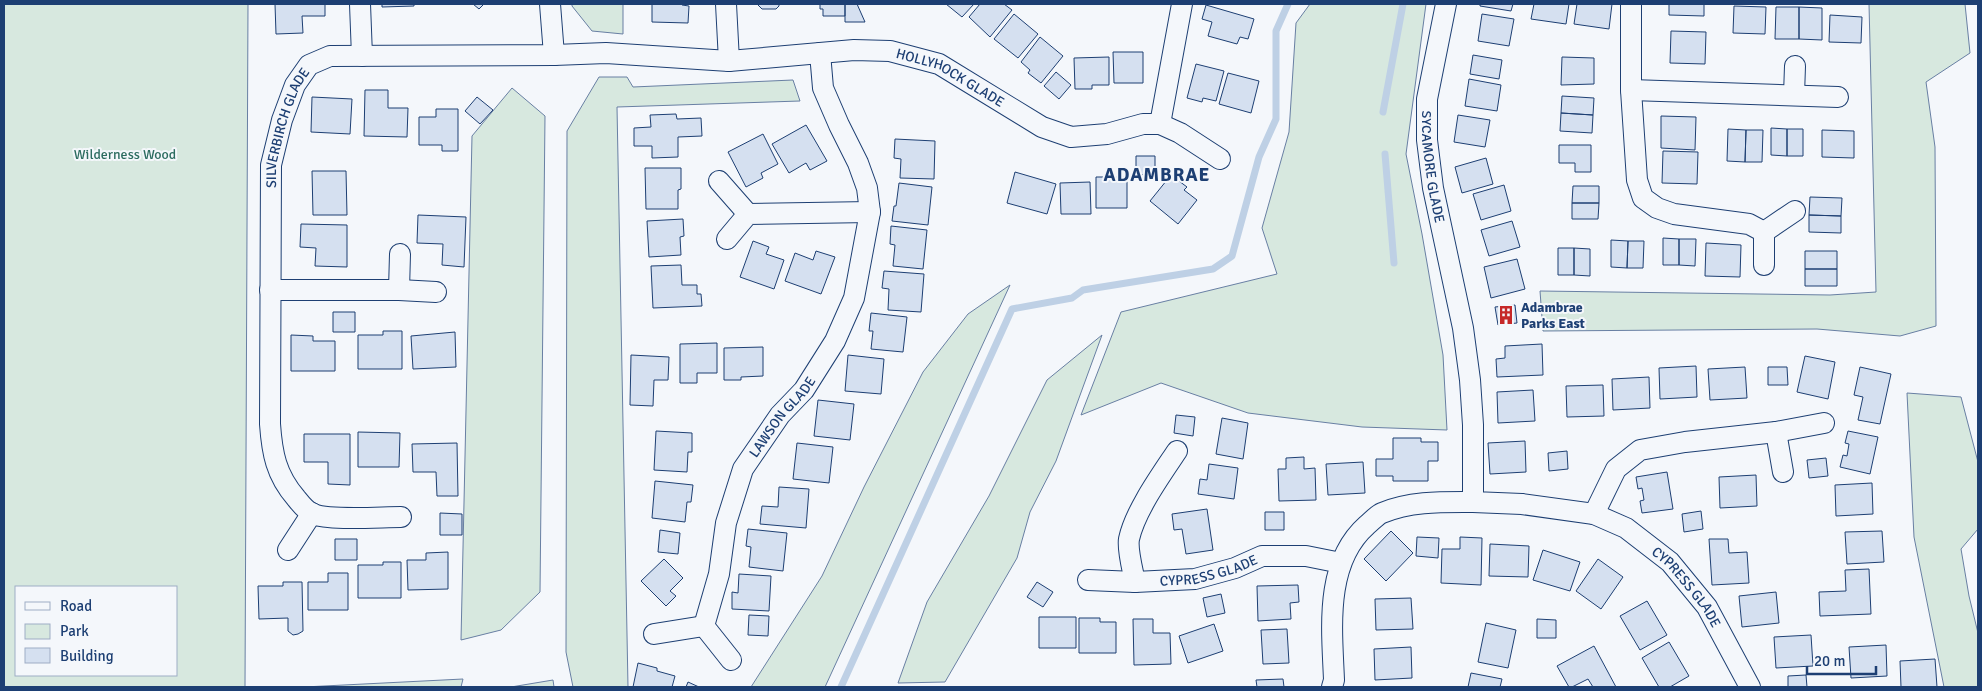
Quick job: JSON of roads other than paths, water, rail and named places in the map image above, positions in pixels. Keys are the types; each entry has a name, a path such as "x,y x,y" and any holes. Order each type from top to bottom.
{"street":[{"path":"360,4 362,56"},
{"path":"550,4 554,55"},
{"path":"726,4 729,61"},
{"path":"1182,4 1160,124 1180,133 1220,159"},
{"name":"SYCAMORE GLADE","path":"1446,4 1427,99 1427,140 1433,188 1463,328 1470,380 1473,425 1472,502"},
{"path":"1632,4 1631,90 1637,180 1642,198 1656,208 1674,214 1749,224 1764,232"},
{"name":"HOLLYHOCK GLADE","path":"554,55 606,53 729,61 854,50 890,52 939,64 1042,127 1071,137 1107,134 1143,124 1160,124"},
{"name":"LAWSON GLADE","path":"704,626 719,574 726,523 743,469 780,415 804,390 835,341 854,298 870,212 867,188 858,163 839,125 824,88 820,53"},
{"name":"SILVERBIRCH GLADE","path":"312,514 299,503 284,484 272,452 270,424 271,164 282,120 295,85 309,65 330,56 554,55"},
{"path":"1794,95 1795,66"},
{"path":"1631,90 1838,97"},
{"path":"719,181 748,214"},
{"path":"1764,232 1795,211"},
{"path":"727,239 748,214 870,212"},
{"path":"1764,232 1764,265"},
{"path":"399,290 400,254"},
{"path":"270,290 399,290 436,292"},
{"path":"1594,514 1616,469 1640,450 1693,441 1776,432 1824,423"},
{"path":"1776,432 1783,472"},
{"path":"1135,582 1128,541 1153,488 1177,451"},
{"name":"CYPRESS GLADE","path":"1332,687 1334,680 1332,610 1341,563 1356,535 1381,514 1420,503 1472,502 1522,504 1594,514 1626,528 1670,562 1707,606 1750,687"},
{"path":"288,550 312,514 331,517 401,517"},
{"name":"CYPRESS GLADE","path":"1088,580 1135,582 1195,579 1235,568 1262,556 1306,556 1341,563"},
{"path":"654,634 704,626 731,660"}],"waterway":[{"path":"841,687 1012,309 1072,298 1083,290 1213,269 1232,256 1259,157 1276,119 1276,31 1288,4"},
{"path":"1383,112 1403,4"},
{"path":"1385,154 1394,263"}],"place":[{"name":"Adambrae Parks East","path":"1506,315"}],"district":[{"name":"ADAMBRAE","path":"1157,175"}],"park label":[{"name":"Wilderness Wood","path":"125,154"}]}
